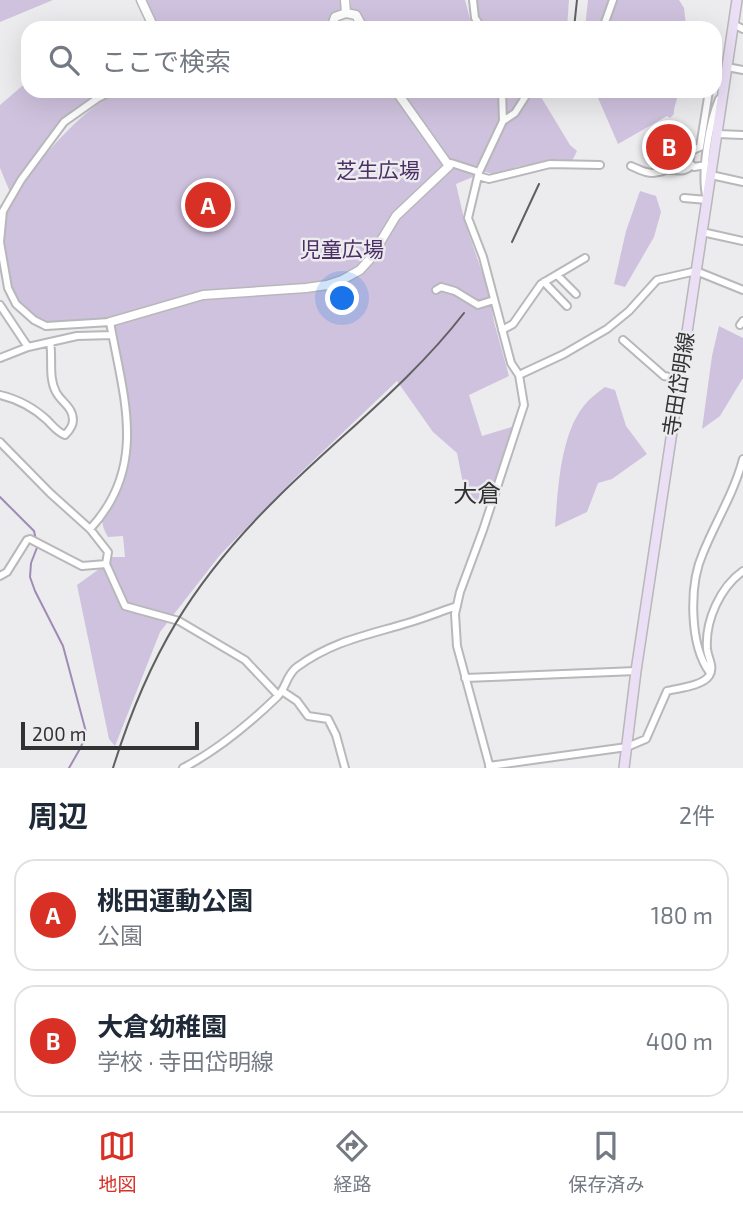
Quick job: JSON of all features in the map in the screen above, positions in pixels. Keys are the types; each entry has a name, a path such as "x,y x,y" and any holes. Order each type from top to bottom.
{"main road":[{"name":"寺田岱明線","path":"722,97 737,0"},
{"name":"寺田岱明線","path":"624,768 636,671 722,98"}],"street":[{"path":"141,0 151,21"},
{"path":"345,0 346,13"},
{"path":"473,0 477,21"},
{"path":"606,21 613,0"},
{"path":"334,21 346,13 356,15 359,21"},
{"path":"733,24 743,29"},
{"path":"727,67 743,70"},
{"path":"97,98 64,122 20,180 3,211 0,243 8,288 16,304 33,320 46,326 110,322 203,295 306,288 342,280 360,270 370,259 396,216 452,163 489,179 550,164 600,165"},
{"path":"401,98 449,166"},
{"path":"502,98 503,121 478,174 468,218 483,257 511,363 519,375 524,405 457,606 456,638 490,767 627,747 646,739 667,691 700,682 710,673 712,667 707,649 709,625 721,595 743,571"},
{"path":"503,121 515,113 525,98"},
{"path":"700,147 708,98"},
{"path":"684,198 707,200 704,192 707,152 719,98"},
{"path":"717,134 743,135"},
{"path":"700,147 707,152"},
{"path":"692,165 691,151 700,147"},
{"path":"631,166 657,173 668,169 679,172 692,165 706,164"},
{"path":"710,175 743,182"},
{"path":"702,232 743,242"},
{"path":"502,330 513,324 544,282 585,258"},
{"path":"519,375 564,354 607,329 629,311 657,280 696,271 743,290"},
{"path":"557,275 576,294"},
{"path":"544,282 567,306"},
{"path":"436,290 441,287 455,291 478,305 494,300"},
{"path":"0,305 28,347"},
{"path":"90,529 106,509 126,463 129,438 110,322"},
{"path":"0,358 28,347 76,336 112,335"},
{"path":"623,340 664,376 680,379"},
{"path":"0,395 12,397 40,414 65,435 73,421 71,410 56,392 50,342"},
{"path":"0,442 90,529 108,552 106,564 125,607 176,620 245,660 280,693 298,701 308,716 328,719 337,736 345,768"},
{"path":"710,673 696,639 696,580 701,556 737,482 743,459"},
{"path":"0,576 7,572 27,540 41,544 82,566 106,564"},
{"path":"183,768 225,742 280,693 292,671 318,652 354,637 457,606"},
{"path":"465,678 636,671"}],"green space":[{"path":"0,0 53,0 0,22"},
{"path":"146,0 345,0 346,10 336,21 155,21"},
{"path":"351,0 465,0 472,21 364,21 362,16 351,10"},
{"path":"473,0 569,0 568,21 477,21"},
{"path":"588,0 679,0 684,8 686,21 586,21"},
{"path":"21,87 21,98 100,98 64,122 24,181 55,143 106,98 542,98 570,145 577,151 571,163 560,159 516,167 498,175 485,172 456,184 465,223 489,292 509,376 469,395 482,436 521,424 494,507 466,499 457,453 433,432 397,381 293,480 220,555 160,632 115,746 109,739 77,585 106,564 107,557 125,557 123,536 108,537 102,517 126,462 128,432 123,393 110,322 39,322 28,315 19,304 12,289 4,256 2,223 3,210 12,197 0,168 0,105"},
{"path":"598,98 676,98 674,114 670,118 667,116 618,144"},
{"path":"640,191 656,196 661,212 654,237 625,287 614,284 626,231"},
{"path":"719,326 743,338 743,378 720,416 702,429 712,356"},
{"path":"605,387 615,390 626,426 647,454 612,479 598,483 587,512 555,527 562,461 571,428 588,401"}],"waterway":[{"path":"0,497 34,531 36,540"},
{"path":"38,545 31,563 30,577 63,646 86,732 69,768"}],"railway":[{"path":"575,21 577,0"},
{"path":"512,242 539,184"},
{"path":"113,768 141,690 158,656 176,623 220,560 276,499 421,363 464,313"}],"place":[{"name":"大倉幼稚園","path":"669,147"},
{"name":"桃田運動公園","path":"208,205"}],"district":[{"name":"大倉","path":"477,494"}],"park label":[{"name":"芝生広場","path":"378,171"},
{"name":"児童広場","path":"342,250"}]}
